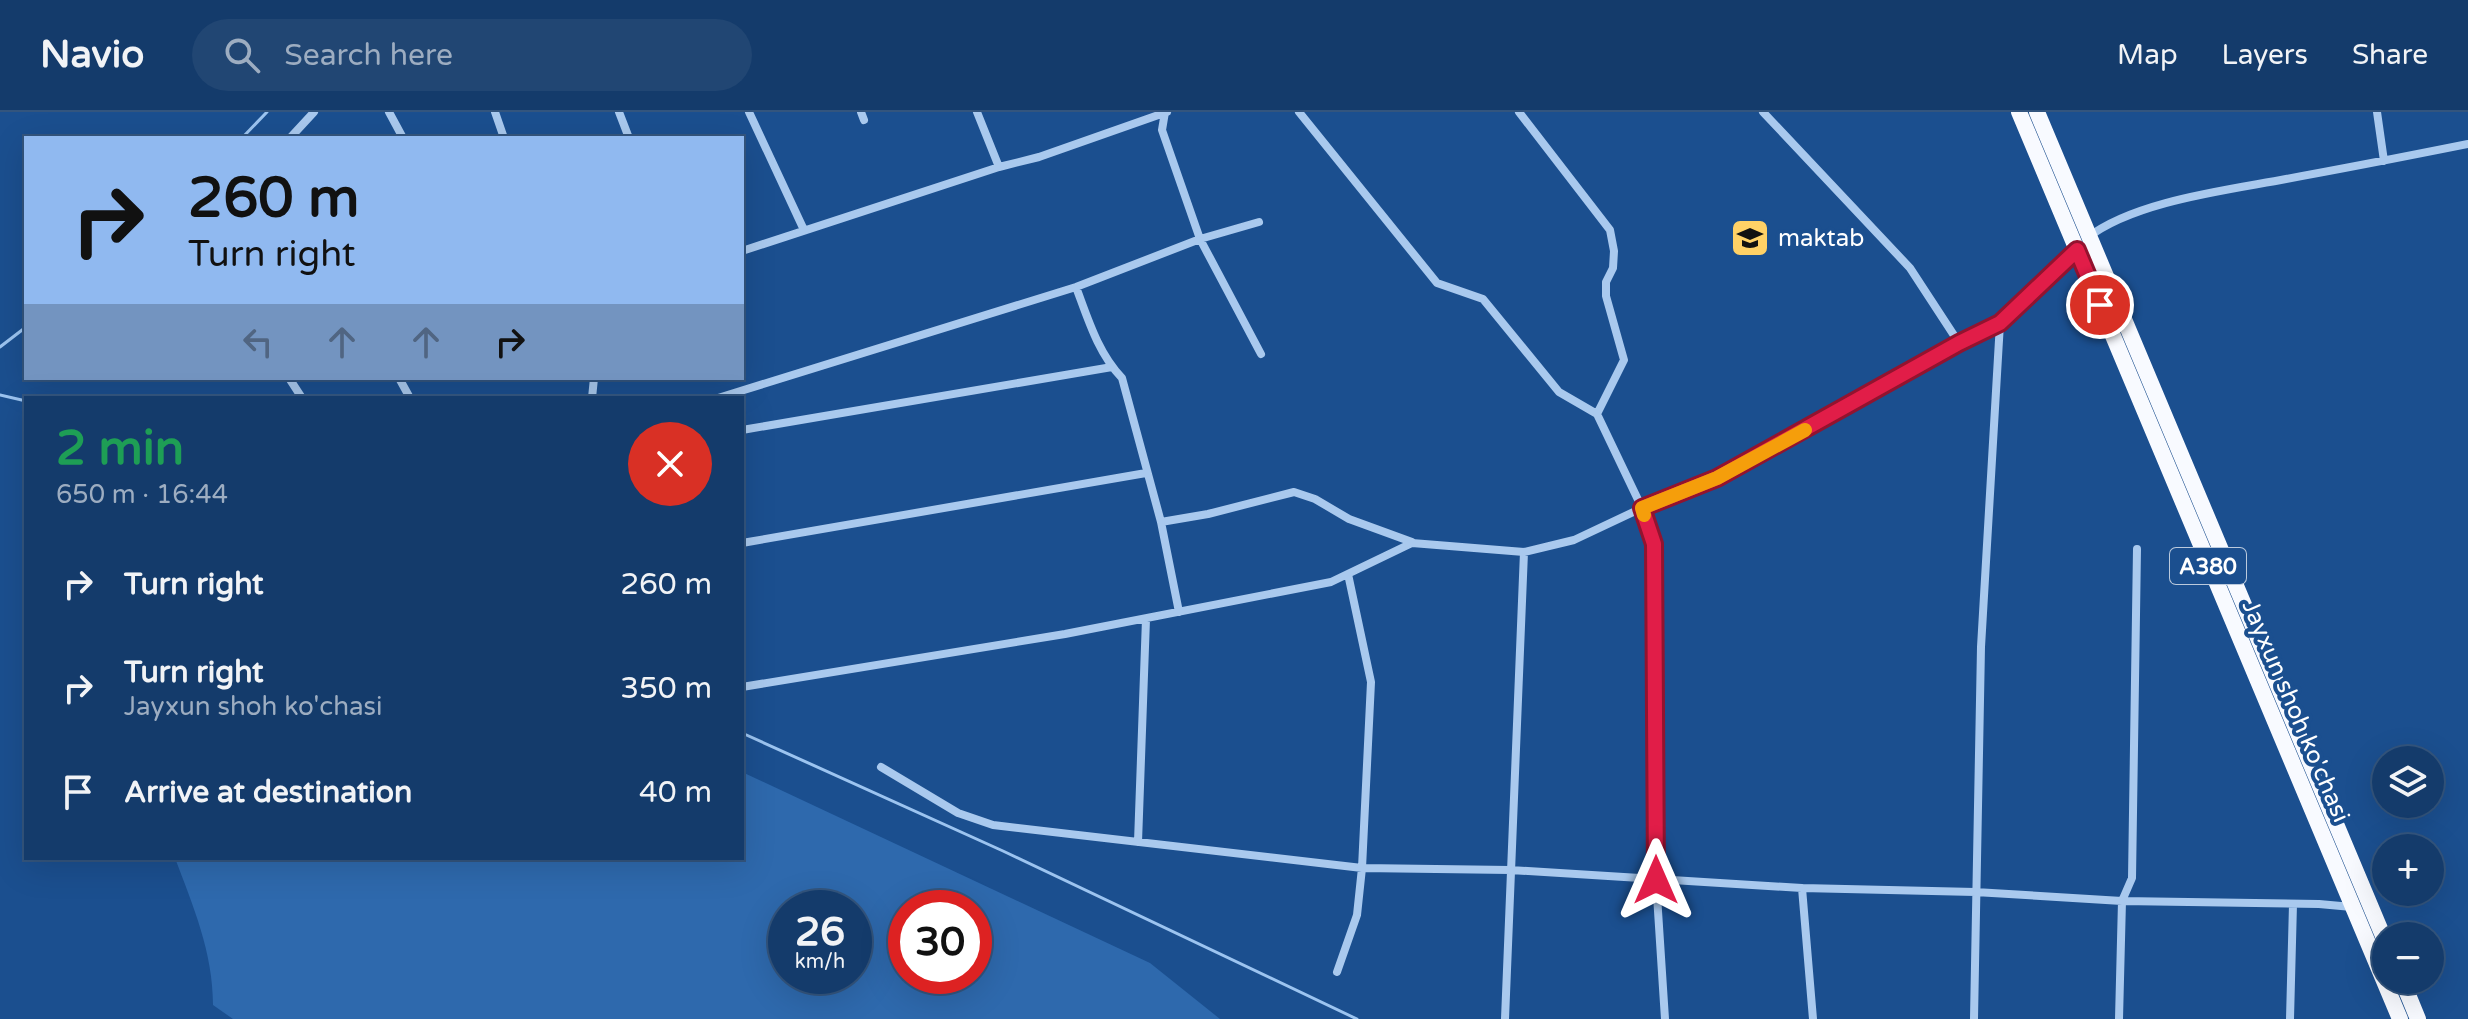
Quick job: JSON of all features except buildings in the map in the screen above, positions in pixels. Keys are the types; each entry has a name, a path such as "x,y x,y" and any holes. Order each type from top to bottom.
{"highway":[{"name":"Jayxun shoh ko'chasi","path":"2019,112 2083,243 2377,922"},
{"name":"Jayxun shoh ko'chasi","path":"2037,112 2083,243 2400,1019"},
{"path":"2408,994 2418,1019"}],"street":[{"path":"292,136 314,112"},
{"path":"389,112 402,136"},
{"path":"495,112 503,136"},
{"path":"619,112 628,136"},
{"path":"749,112 804,230"},
{"path":"977,112 999,167"},
{"path":"744,250 999,167 1039,157 1166,112"},
{"path":"1166,112 1162,130 1200,239 1261,354"},
{"path":"1299,112 1437,283 1483,299 1559,392 1597,414 1642,508 1654,544 1656,880 1665,1019"},
{"path":"1519,112 1610,230 1614,259 1606,282 1606,296 1624,360 1597,414"},
{"path":"1763,112 1910,268 1959,343"},
{"path":"2377,112 2384,161"},
{"path":"1161,522 1208,514 1294,492 1315,499 1349,519 1412,543 1524,552 1574,540 1717,478 2000,323 2101,228 2136,213 2197,196 2468,144"},
{"path":"724,396 1076,287 1200,239 1259,222"},
{"path":"1076,287 1094,337 1122,378 1161,522 1179,612"},
{"path":"1974,1019 1981,647 2000,323"},
{"path":"744,430 1112,367"},
{"path":"744,543 1146,473"},
{"path":"744,687 1146,619 1331,582 1412,543"},
{"path":"2119,1019 2122,901 2132,878 2137,549"},
{"path":"1505,1019 1524,552"},
{"path":"1337,972 1357,915 1371,682 1348,574"},
{"path":"1138,842 1146,619"},
{"path":"881,767 958,813 993,825 1362,868 1510,870 1802,888 2353,907"},
{"path":"1802,888 1813,1019"},
{"path":"2290,1019 2293,904"}],"shaded area":[{"path":"744,773 1150,963 1220,1019 233,1019 213,1005 206,948 176,860 744,860"}],"waterway":[{"path":"244,136 267,112"},
{"path":"0,347 24,329"},
{"path":"0,395 24,401"},
{"path":"744,734 1003,851 1357,1019"}],"slow traffic":[{"path":"1644,515 1642,508 1717,478 1805,430"}],"place":[{"name":"maktab","path":"1750,238"}],"route":[{"path":"1656,880 1654,544 1642,508 1717,478 2000,323 2077,250 2100,305"}]}
